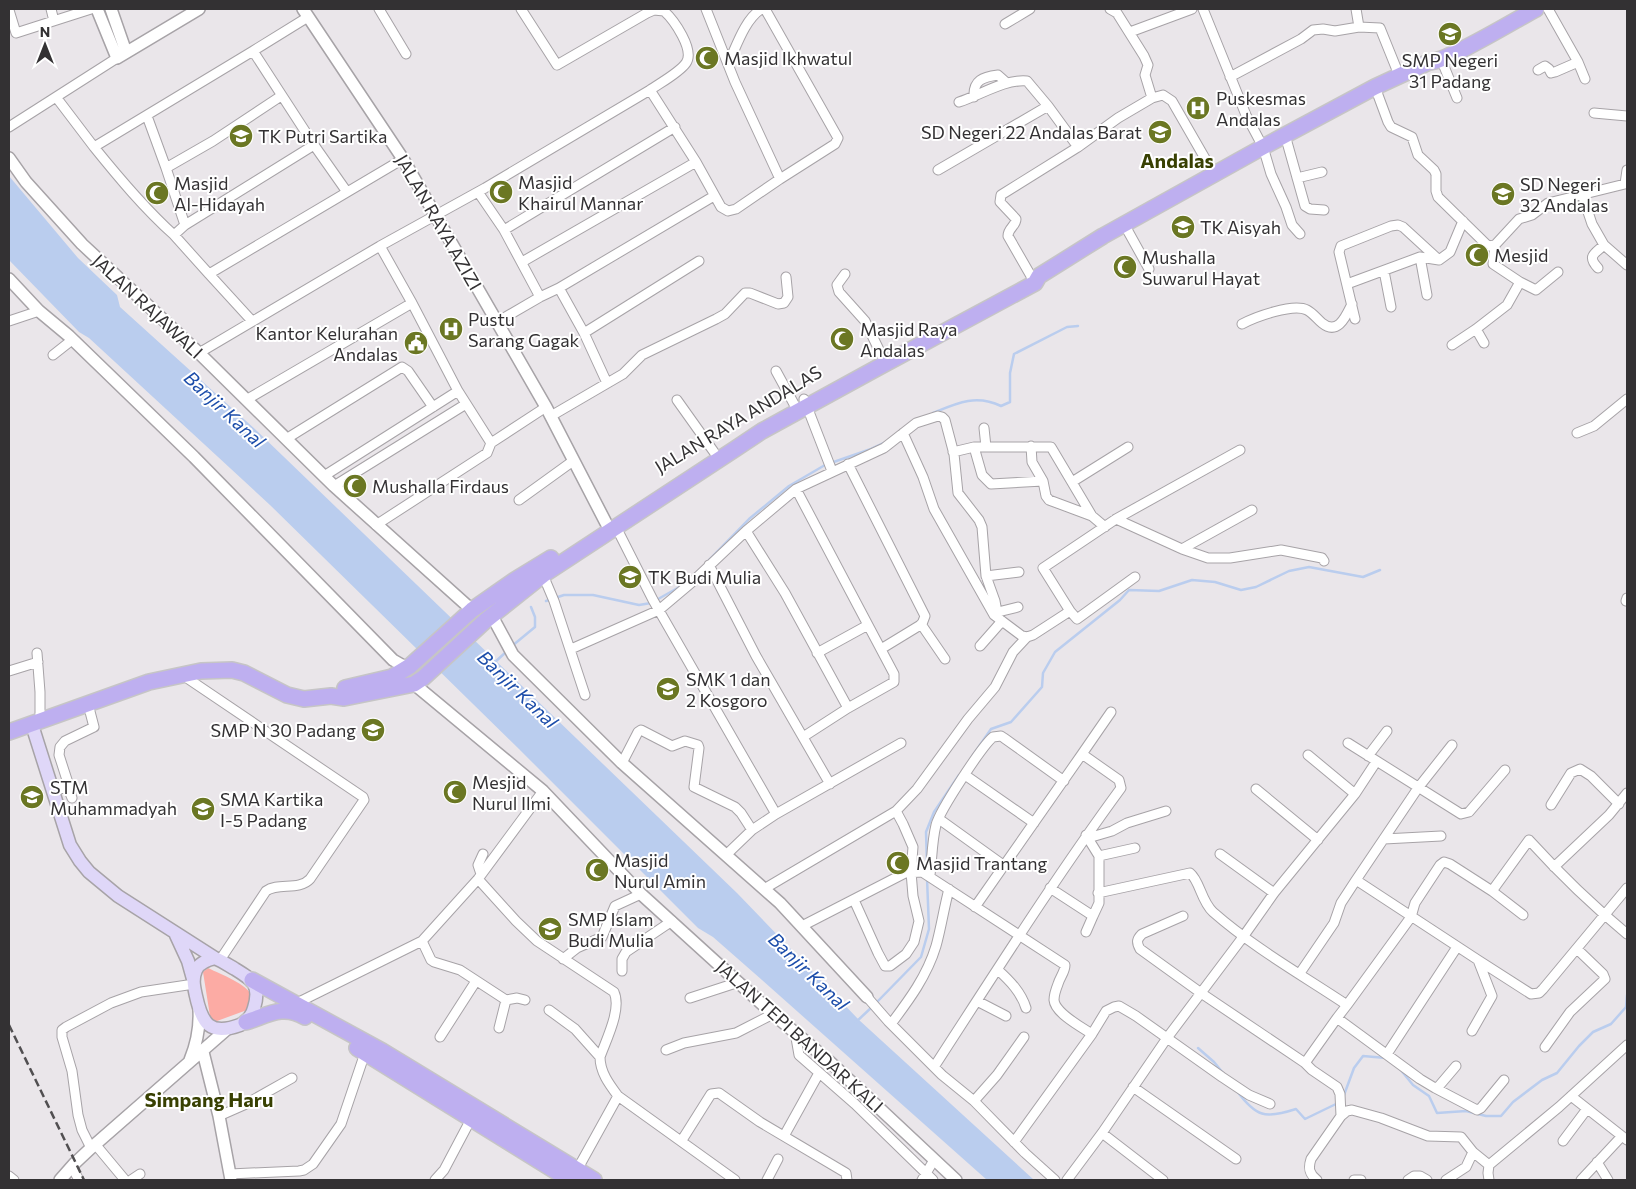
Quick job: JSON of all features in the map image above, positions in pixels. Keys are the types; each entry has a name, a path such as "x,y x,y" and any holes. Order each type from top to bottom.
{"main road":[{"name":"JALAN RAYA ANDALAS","path":"672,485 714,452 760,423 802,403 1035,278 1124,224 1263,146 1376,87 1435,60 1528,10"},
{"name":"JALAN RAYA ANDALAS","path":"419,681 540,571 672,485 762,431 802,403 882,356 960,319"},
{"name":"JALAN RAYA ANDALAS","path":"331,696 343,688 378,681 408,668 470,612 516,580 540,571"},
{"path":"9,732 149,682 181,674 232,670 244,673 281,692 296,697 312,699 331,696 344,698 419,681"},
{"path":"36,723 53,792 70,845 89,872 118,896 293,1007 382,1051 574,1175 594,1180"},
{"path":"176,934 188,961 199,1010 204,1020 213,1028 226,1030 267,1014 293,1007"},
{"path":"193,982 196,970 200,964 217,959"},
{"path":"246,1022 253,1013 257,999 256,988 252,980"},
{"path":"293,1007 302,1015 471,1119 546,1158"}],"street":[{"path":"50,9 54,21"},
{"path":"9,10 12,34 92,9"},
{"path":"97,9 122,55"},
{"path":"111,9 122,55"},
{"path":"9,127 122,55 199,9"},
{"path":"379,9 406,54"},
{"path":"200,353 380,246 478,192 650,90 683,67 687,61 687,49 672,19 664,11 654,10 557,65 520,9"},
{"path":"706,9 728,64 780,179"},
{"path":"650,90 675,127 721,207 728,211 733,211 835,144 838,138 763,9 752,15 728,64"},
{"path":"1005,24 1030,9"},
{"path":"1110,9 1117,14 1130,32 1148,65 1145,75 1152,98"},
{"path":"1130,32 1192,9"},
{"path":"1203,9 1246,114 1263,146 1271,174 1292,225 1300,234"},
{"path":"1356,9 1359,27"},
{"path":"1548,9 1585,78"},
{"path":"94,147 253,52 305,13"},
{"name":"JALAN RAYA AZIZI","path":"305,13 403,159 611,525"},
{"path":"1230,77 1301,39 1313,30 1336,31 1359,27 1380,28 1400,76"},
{"path":"253,52 347,192"},
{"path":"1435,60 1457,98"},
{"path":"1538,70 1545,66 1551,73 1578,62"},
{"path":"974,97 976,83 981,80 998,75 1007,83"},
{"path":"959,102 1007,83 1017,80 1027,81 1078,147"},
{"path":"1376,87 1391,127 1412,137 1418,155 1434,170 1438,197 1488,246 1495,245"},
{"path":"1035,278 1008,236 1009,230 1016,221 1016,217 1000,202 1000,197 1078,147 1118,118 1152,98 1163,95 1172,101 1214,174"},
{"path":"56,96 134,196 153,217 174,235 252,321"},
{"path":"166,168 213,141 281,96"},
{"path":"938,170 1048,106"},
{"path":"1594,113 1627,116"},
{"path":"147,116 185,226"},
{"path":"504,230 675,127"},
{"path":"1285,135 1305,206 1310,209 1324,210"},
{"path":"174,235 185,226 314,145"},
{"name":"JALAN RAJAWALI","path":"9,158 26,182 82,244 200,353 334,486 470,612"},
{"path":"210,274 403,159"},
{"path":"522,262 696,162"},
{"path":"1558,272 1536,290 1493,264 1495,245 1519,219 1532,215 1548,203 1582,194 1626,187 1627,170"},
{"path":"1297,178 1322,172"},
{"path":"478,192 504,230 540,297"},
{"path":"1582,194 1592,224 1604,245 1627,265"},
{"path":"497,322 559,288 714,196"},
{"path":"1347,284 1420,257 1439,260 1450,252 1463,222"},
{"path":"1124,224 1149,269"},
{"path":"1355,319 1339,252 1341,246 1398,225 1403,226 1439,260"},
{"path":"1598,268 1592,258 1604,245"},
{"path":"380,246 458,391 491,443"},
{"path":"1420,257 1427,295"},
{"path":"584,334 699,261"},
{"path":"1384,271 1391,307"},
{"path":"845,274 837,285 839,292 862,317 882,356"},
{"path":"376,525 487,452 491,443 623,374 642,355 725,314 746,293 778,304 784,303 788,297 786,277"},
{"path":"9,280 39,311 72,340 194,457 393,660 408,668"},
{"path":"1452,345 1509,303 1520,282"},
{"path":"559,288 584,334 607,383"},
{"path":"246,400 412,303"},
{"path":"1242,324 1269,312 1300,309 1307,310 1327,327 1335,327 1341,324 1352,304"},
{"path":"9,321 39,311"},
{"path":"1476,329 1484,343"},
{"path":"53,355 72,340"},
{"path":"286,439 402,367 406,368 433,407"},
{"path":"776,371 802,403 830,467"},
{"path":"324,476 458,391"},
{"path":"1577,434 1594,426 1627,399"},
{"path":"677,400 714,452"},
{"path":"334,486 466,404"},
{"path":"571,649 656,606 691,583 746,531 796,489 830,467 848,464 884,448 916,423 941,416 945,420 953,452 958,493 979,520 983,530 986,576 999,617"},
{"path":"984,428 986,447"},
{"path":"396,431 403,443"},
{"path":"903,432 921,471 934,509 994,615 1020,635 1027,638"},
{"path":"1031,446 1032,463 1043,481 1046,496 1051,502 1092,516"},
{"path":"953,452 974,447 1048,446 1052,448 1092,516 1104,526"},
{"path":"974,447 982,475 991,484 1043,481"},
{"path":"1072,482 1128,447"},
{"path":"1135,578 1076,619 1043,568 1104,526 1240,450"},
{"path":"519,500 574,461"},
{"path":"848,464 924,612 925,618 921,624 881,649"},
{"path":"796,489 895,677 894,682 848,708 803,737"},
{"path":"1182,549 1252,510"},
{"path":"1116,519 1196,555 1214,559 1251,556 1281,550 1323,558 1324,561"},
{"path":"611,525 776,814"},
{"path":"746,531 784,593 848,708"},
{"path":"709,565 756,656 830,784"},
{"path":"540,571 552,597 586,694"},
{"path":"986,576 1019,572"},
{"path":"980,646 999,617 1018,607"},
{"path":"764,889 896,812 917,789 968,719 995,687 1013,652 1027,638 1070,611"},
{"path":"488,619 512,655 622,763 764,889 802,926 890,1023 934,1067 974,1101 1055,1180"},
{"path":"921,624 945,659"},
{"path":"816,653 868,625"},
{"path":"9,671 38,658 36,723"},
{"path":"378,681 393,660"},
{"path":"181,674 361,796 364,800 310,880 301,885 270,888 266,891 217,959"},
{"name":"JALAN TEPI BANDAR KALI","path":"419,681 543,792 641,894 773,1014 830,1062 956,1180"},
{"path":"72,798 67,786 68,782 59,750 65,741 94,727 88,704"},
{"path":"975,907 1111,712"},
{"path":"622,763 638,732 641,730 672,746 685,741 698,745 694,787 735,807 752,830"},
{"path":"1067,1180 1102,1133 1167,1038 1274,893 1355,794 1387,731"},
{"path":"927,874 939,819 965,775 990,739 997,736 1004,738 1064,781"},
{"path":"726,855 752,830 776,814 901,743"},
{"path":"1348,743 1458,813 1466,813 1505,770"},
{"path":"1300,973 1334,922 1341,902 1418,788 1452,745"},
{"path":"934,1067 1050,888 1122,788 1120,780 1082,754"},
{"path":"1308,755 1355,794"},
{"path":"1551,805 1572,773 1580,769 1591,776 1619,804"},
{"path":"965,775 1034,823"},
{"path":"53,792 67,786"},
{"path":"1256,788 1318,840"},
{"path":"293,1007 422,941 480,877 543,792"},
{"path":"1554,867 1596,829 1627,793"},
{"path":"1087,837 1114,830 1127,822 1166,811"},
{"path":"854,900 885,966 890,966 906,954 914,942 919,921 913,896 911,872 913,847 896,812"},
{"path":"939,819 1003,865"},
{"path":"1384,839 1441,836"},
{"path":"1086,932 1098,906 1099,856 1087,837"},
{"path":"1492,891 1529,840 1604,915 1627,934"},
{"path":"1099,856 1135,848"},
{"path":"483,854 478,866 480,877 526,931 614,992 616,997 615,1014 600,1057 600,1065 605,1078 618,1096 682,1140 735,1180"},
{"path":"1220,854 1274,893"},
{"path":"1305,1063 1411,916 1415,903 1440,865 1444,862 1492,891 1523,915"},
{"path":"802,926 911,872 927,874 1065,965 1054,996 1057,1008 1092,1034"},
{"path":"1098,893 1190,873 1194,877 1202,898 1209,908 1243,937 1347,1005"},
{"path":"1356,880 1531,994 1543,989 1627,888"},
{"path":"1050,888 1092,916"},
{"path":"890,1023 913,994 929,964 936,946 949,889"},
{"path":"563,958 577,948 602,937 615,906 641,894"},
{"path":"1183,916 1142,934 1137,944 1140,949 1338,1087 1341,1113 1309,1164 1310,1172 1317,1180"},
{"path":"622,971 622,958 626,952 672,921"},
{"path":"422,941 431,960 460,970 506,1000 517,998 525,1000"},
{"path":"1387,1054 1457,947"},
{"path":"1545,1047 1570,1012 1606,979 1577,949"},
{"path":"1472,1030 1492,996 1478,960"},
{"path":"998,970 1023,999 1026,1008"},
{"path":"440,1038 476,981"},
{"path":"125,1180 93,1146 82,1130 72,1071 61,1033 63,1028 111,1003 141,992 193,982"},
{"path":"690,998 739,982"},
{"path":"499,1028 506,1000"},
{"path":"977,1001 1006,1016"},
{"path":"1014,1142 1092,1034 1106,1011 1119,1006 1249,1095 1270,1104"},
{"path":"190,1062 198,1041 200,1027 199,1010"},
{"path":"549,1010 575,1029 600,1057"},
{"path":"666,1050 684,1043 736,1032 773,1014"},
{"path":"1337,1018 1420,1079 1474,1110 1481,1108 1504,1080"},
{"path":"60,1180 93,1146 226,1030"},
{"path":"795,1032 799,1055 855,1104 927,1178 934,1160"},
{"path":"974,1101 997,1075 1024,1036"},
{"path":"1489,1180 1489,1165 1571,1096 1627,1045"},
{"path":"203,1052 219,1116 231,1177 300,1171 308,1168 341,1124 365,1053"},
{"path":"1435,1088 1439,1086 1456,1066"},
{"path":"784,1136 819,1073"},
{"path":"219,1116 244,1105 292,1078"},
{"path":"1133,1086 1236,1159"},
{"path":"682,1140 711,1094 716,1092 760,1122 846,1173 847,1180"},
{"path":"574,1175 618,1096"},
{"path":"1571,1096 1625,1138 1596,1162 1581,1180"},
{"path":"1563,1141 1587,1109"},
{"path":"1341,1113 1352,1110 1382,1118 1428,1136 1457,1136 1465,1140 1473,1152 1489,1165"},
{"path":"438,1179 471,1119"},
{"path":"1102,1133 1163,1180"},
{"path":"1446,1180 1466,1167 1473,1152"},
{"path":"767,1180 778,1159"},
{"path":"1596,1162 1608,1180"},
{"path":"72,1167 79,1180"},
{"path":"131,1180 140,1174"},
{"path":"9,1176 14,1180"},
{"path":"1408,1180 1414,1176 1420,1176 1427,1180"}],"shaded area":[{"path":"208,968 233,980 250,992 253,997 247,1010 217,1021 212,1020 203,972"}],"water":[{"name":"Banjir Kanal","path":"9,176 78,258 117,295 120,307 257,431 737,893 859,1020 1034,1180 987,1180 713,937 698,928 270,505 89,338 79,332 9,260"}],"waterway":[{"path":"933,413 967,401 992,402 1001,406 1010,402 1010,373 1014,354 1067,327 1078,326"},
{"path":"707,562 749,519 789,486 825,465 884,443"},
{"path":"971,758 991,729 1011,722 1042,687 1043,673 1055,652 1120,600 1129,590 1159,591 1192,580 1215,582 1241,590 1256,587 1289,571 1309,567 1363,577 1380,570"},
{"path":"546,601 564,595 593,595 639,605 651,603 683,585"},
{"path":"512,646 535,627 535,617 531,607"},
{"name":"Banjir Kanal","path":"494,663 506,652"},
{"path":"927,865 926,832 934,812 959,775"},
{"path":"876,1003 921,957 929,929 927,878"},
{"path":"1400,1069 1413,1085 1429,1096 1437,1113 1466,1111 1486,1116 1501,1116 1513,1102 1542,1080 1557,1073 1593,1032 1611,1024 1626,1007 1627,995"},
{"path":"856,1022 872,1007"},
{"path":"1198,1048 1223,1073"},
{"path":"1344,1095 1354,1068 1363,1056 1386,1058"},
{"path":"1237,1091 1256,1111 1269,1115 1296,1109 1305,1119 1338,1103"}],"railway":[{"path":"9,1025 84,1180"}],"place":[{"name":"SMP Negeri 31 Padang","path":"1450,34"},
{"name":"Masjid Ikhwatul","path":"707,58"},
{"name":"Puskesmas Andalas","path":"1198,108"},
{"name":"SD Negeri 22 Andalas Barat","path":"1160,132"},
{"name":"TK Putri Sartika","path":"241,136"},
{"name":"Masjid Khairul Mannar","path":"501,192"},
{"name":"Masjid Al-Hidayah","path":"157,193"},
{"name":"SD Negeri 32 Andalas","path":"1503,194"},
{"name":"TK Aisyah","path":"1183,227"},
{"name":"Mesjid","path":"1477,255"},
{"name":"Mushalla Suwarul Hayat","path":"1125,267"},
{"name":"Pustu Sarang Gagak","path":"451,329"},
{"name":"Masjid Raya Andalas","path":"842,339"},
{"name":"Kantor Kelurahan Andalas","path":"416,343"},
{"name":"Mushalla Firdaus","path":"355,486"},
{"name":"TK Budi Mulia","path":"630,577"},
{"name":"SMK 1 dan 2 Kosgoro","path":"668,689"},
{"name":"SMP N 30 Padang","path":"373,730"},
{"name":"Mesjid Nurul Ilmi","path":"455,792"},
{"name":"STM Muhammadyah","path":"32,797"},
{"name":"SMA Kartika I-5 Padang","path":"203,809"},
{"name":"Masjid Trantang","path":"898,863"},
{"name":"Masjid Nurul Amin","path":"597,870"},
{"name":"SMP Islam Budi Mulia","path":"550,929"}],"district":[{"name":"Andalas","path":"1177,160"},
{"name":"Simpang Haru","path":"209,1099"}]}
